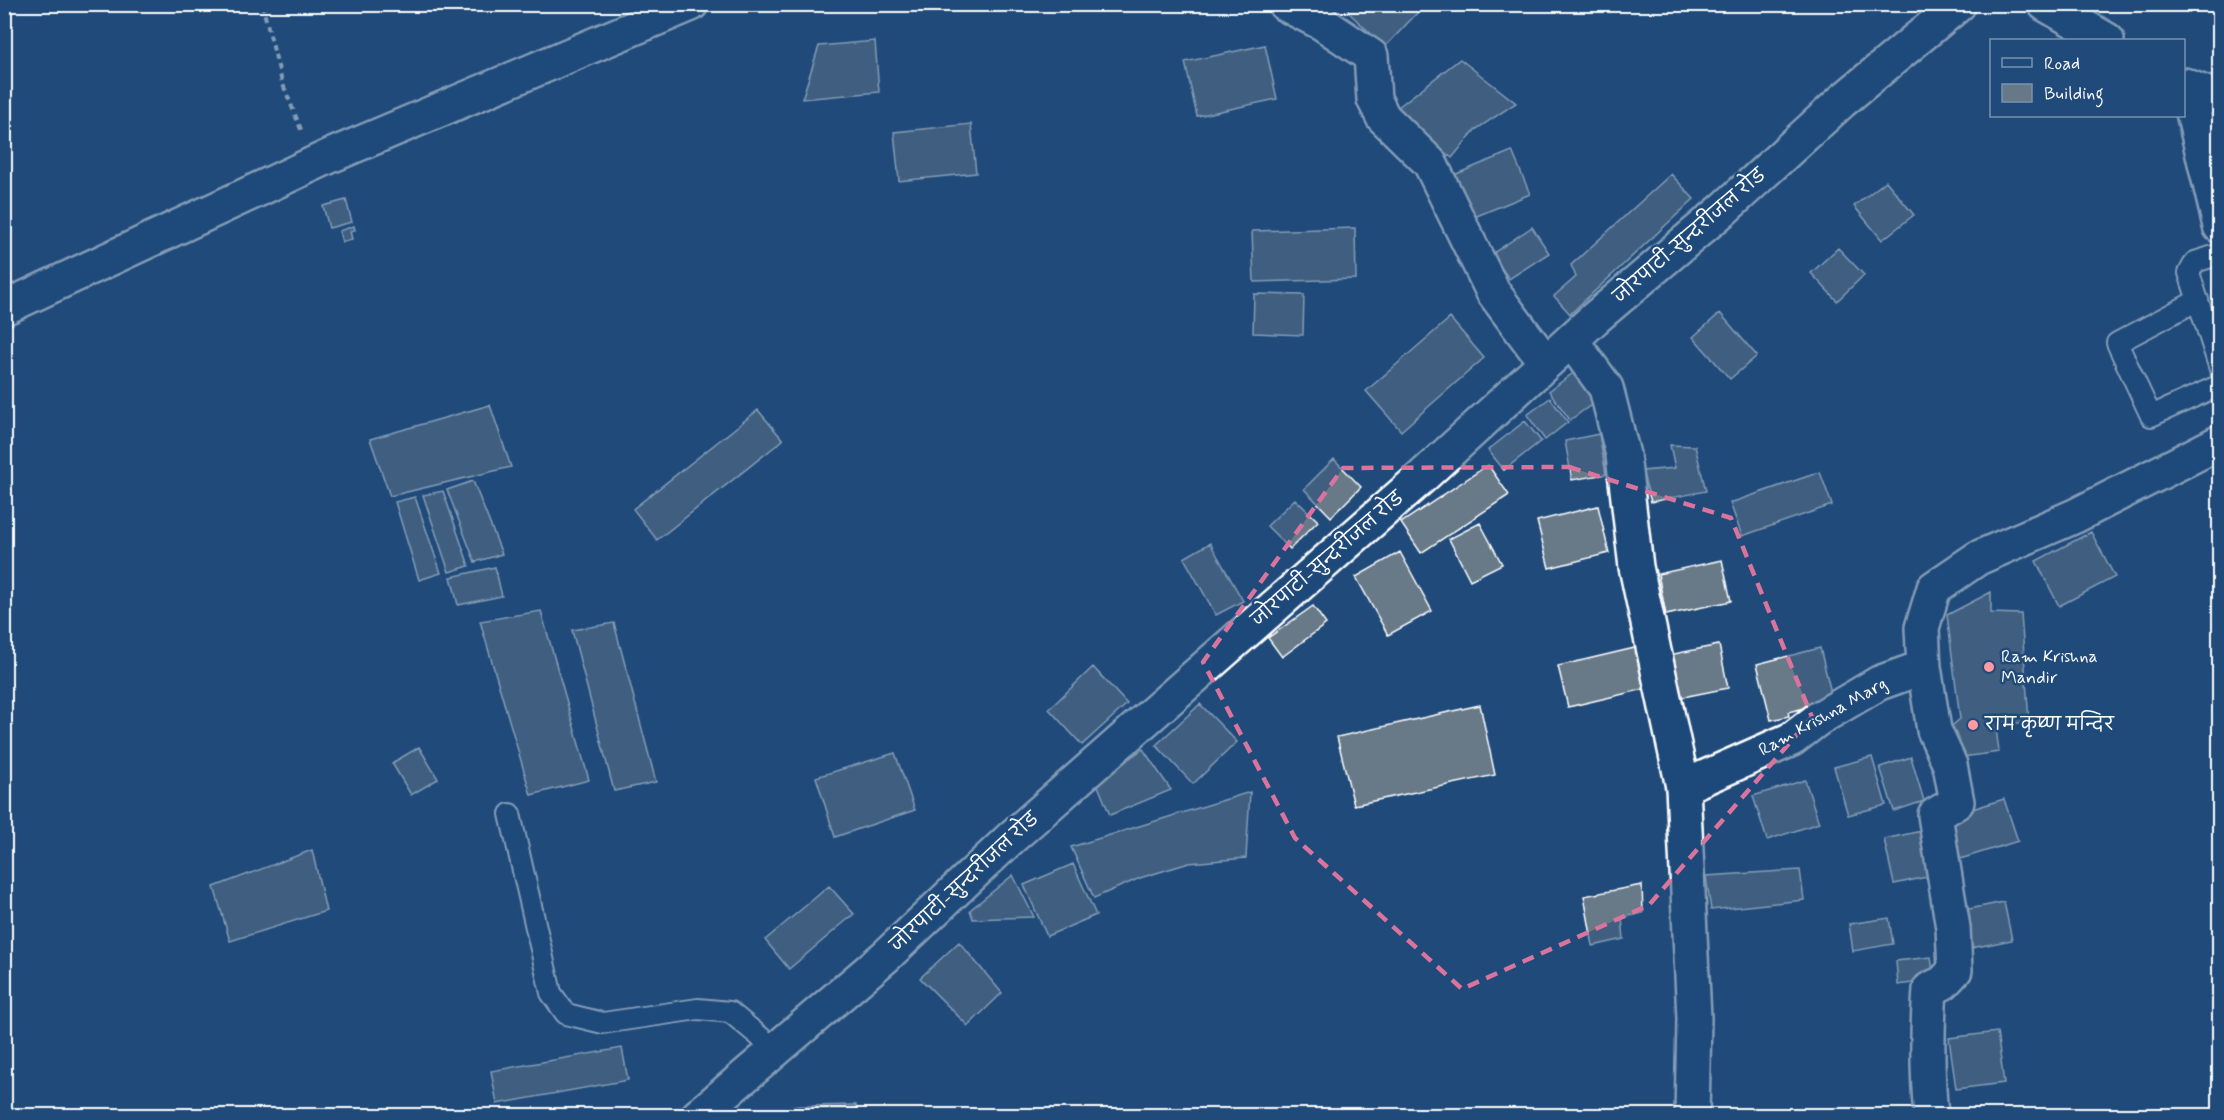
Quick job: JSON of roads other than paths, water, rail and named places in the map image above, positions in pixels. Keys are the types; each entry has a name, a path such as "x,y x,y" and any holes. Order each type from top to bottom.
{"street":[{"path":"4,308 315,164 691,4"},
{"path":"1284,4 1322,23 1371,56 1374,99 1383,117 1430,163 1493,292 1545,362"},
{"name":"जोरपाटी-सुन्दरीजल रोड","path":"698,1116 886,956 1020,830 1423,476 1545,362 1724,209 1842,101 1959,4"},
{"path":"2045,4 2105,39"},
{"path":"2185,86 2220,99"},
{"path":"2185,86 2220,226"},
{"path":"1570,340 1606,388 1623,455 1636,567 1683,787 1694,1018 1692,1116"},
{"path":"1931,1116 1926,1043 1930,989 1943,983 1955,970 1953,928 1935,815 1957,802 1950,765 1934,730 1924,667 1922,628 1934,588 1978,558 2075,516 2220,442"},
{"name":"Ram Krishna Marg","path":"1683,787 1792,739 1818,719 1879,683 1924,667"}],"lane":[{"path":"2220,254 2195,262 2189,273 2220,369"},
{"path":"2198,300 2117,343 2151,416 2220,385"},
{"path":"510,814 551,993 566,1014 603,1023 698,1009 730,1012 776,1050"}],"place":[{"name":"Ram Krishna Mandir","path":"1989,667"},
{"name":"राम कृष्ण मन्दिर","path":"1973,725"}]}
